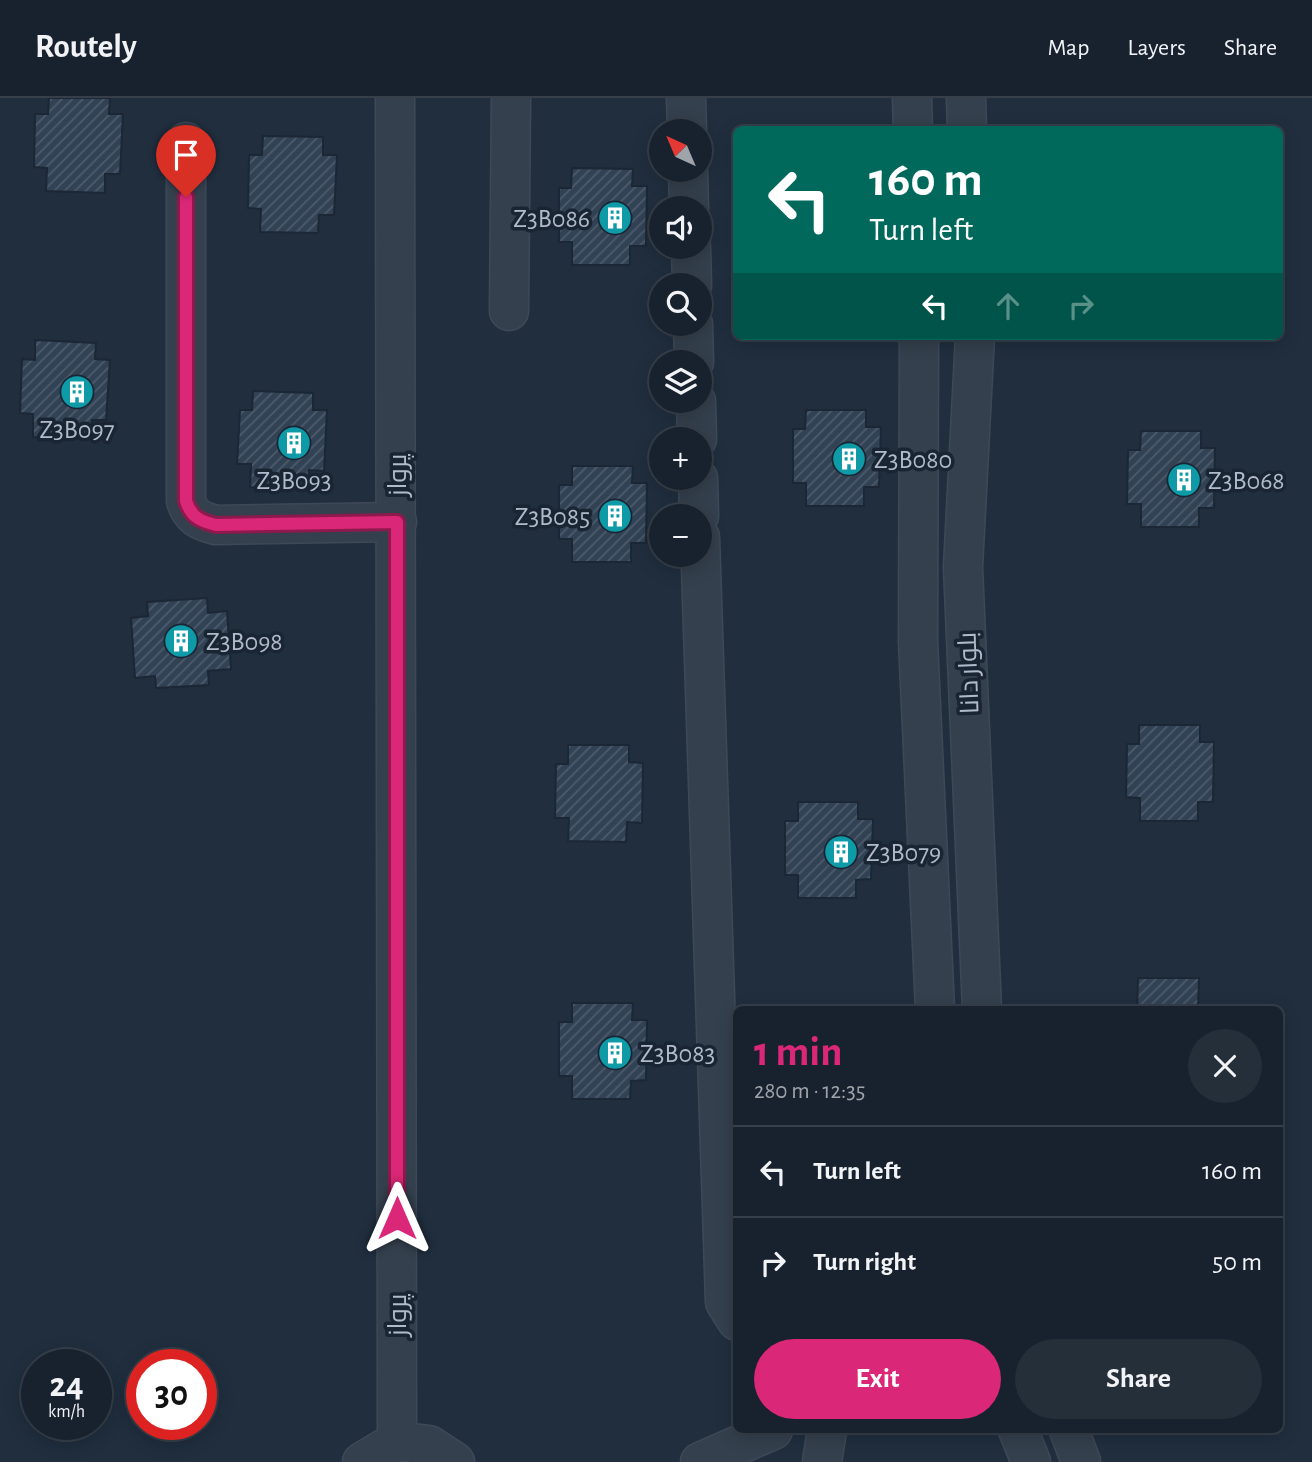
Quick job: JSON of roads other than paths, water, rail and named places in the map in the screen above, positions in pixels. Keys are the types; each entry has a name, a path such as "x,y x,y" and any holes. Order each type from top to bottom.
{"street":[{"name":"پرواز","path":"395,98 397,1441"},
{"path":"509,311 510,98"},
{"path":"686,98 687,119"},
{"path":"912,98 913,126"},
{"path":"965,98 967,126"},
{"path":"187,142 186,501 190,513 202,522 216,525 397,522"},
{"name":"بلوار دانا","path":"919,340 918,641 934,1006"},
{"name":"بلوار دانا","path":"975,340 963,568 982,1006"},
{"path":"701,567 725,1302 733,1315"},
{"path":"700,1462 766,1433"},
{"path":"822,1462 827,1433"},
{"path":"1019,1433 1031,1462"},
{"path":"1070,1433 1082,1462"},
{"path":"362,1462 397,1441 429,1445 455,1462"}],"place":[{"name":"Z3B086","path":"615,218"},
{"name":"Z3B097","path":"77,392"},
{"name":"Z3B093","path":"294,443"},
{"name":"Z3B080","path":"849,459"},
{"name":"Z3B068","path":"1184,480"},
{"name":"Z3B085","path":"615,516"},
{"name":"Z3B098","path":"181,641"},
{"name":"Z3B079","path":"841,852"},
{"name":"Z3B083","path":"615,1053"}]}
